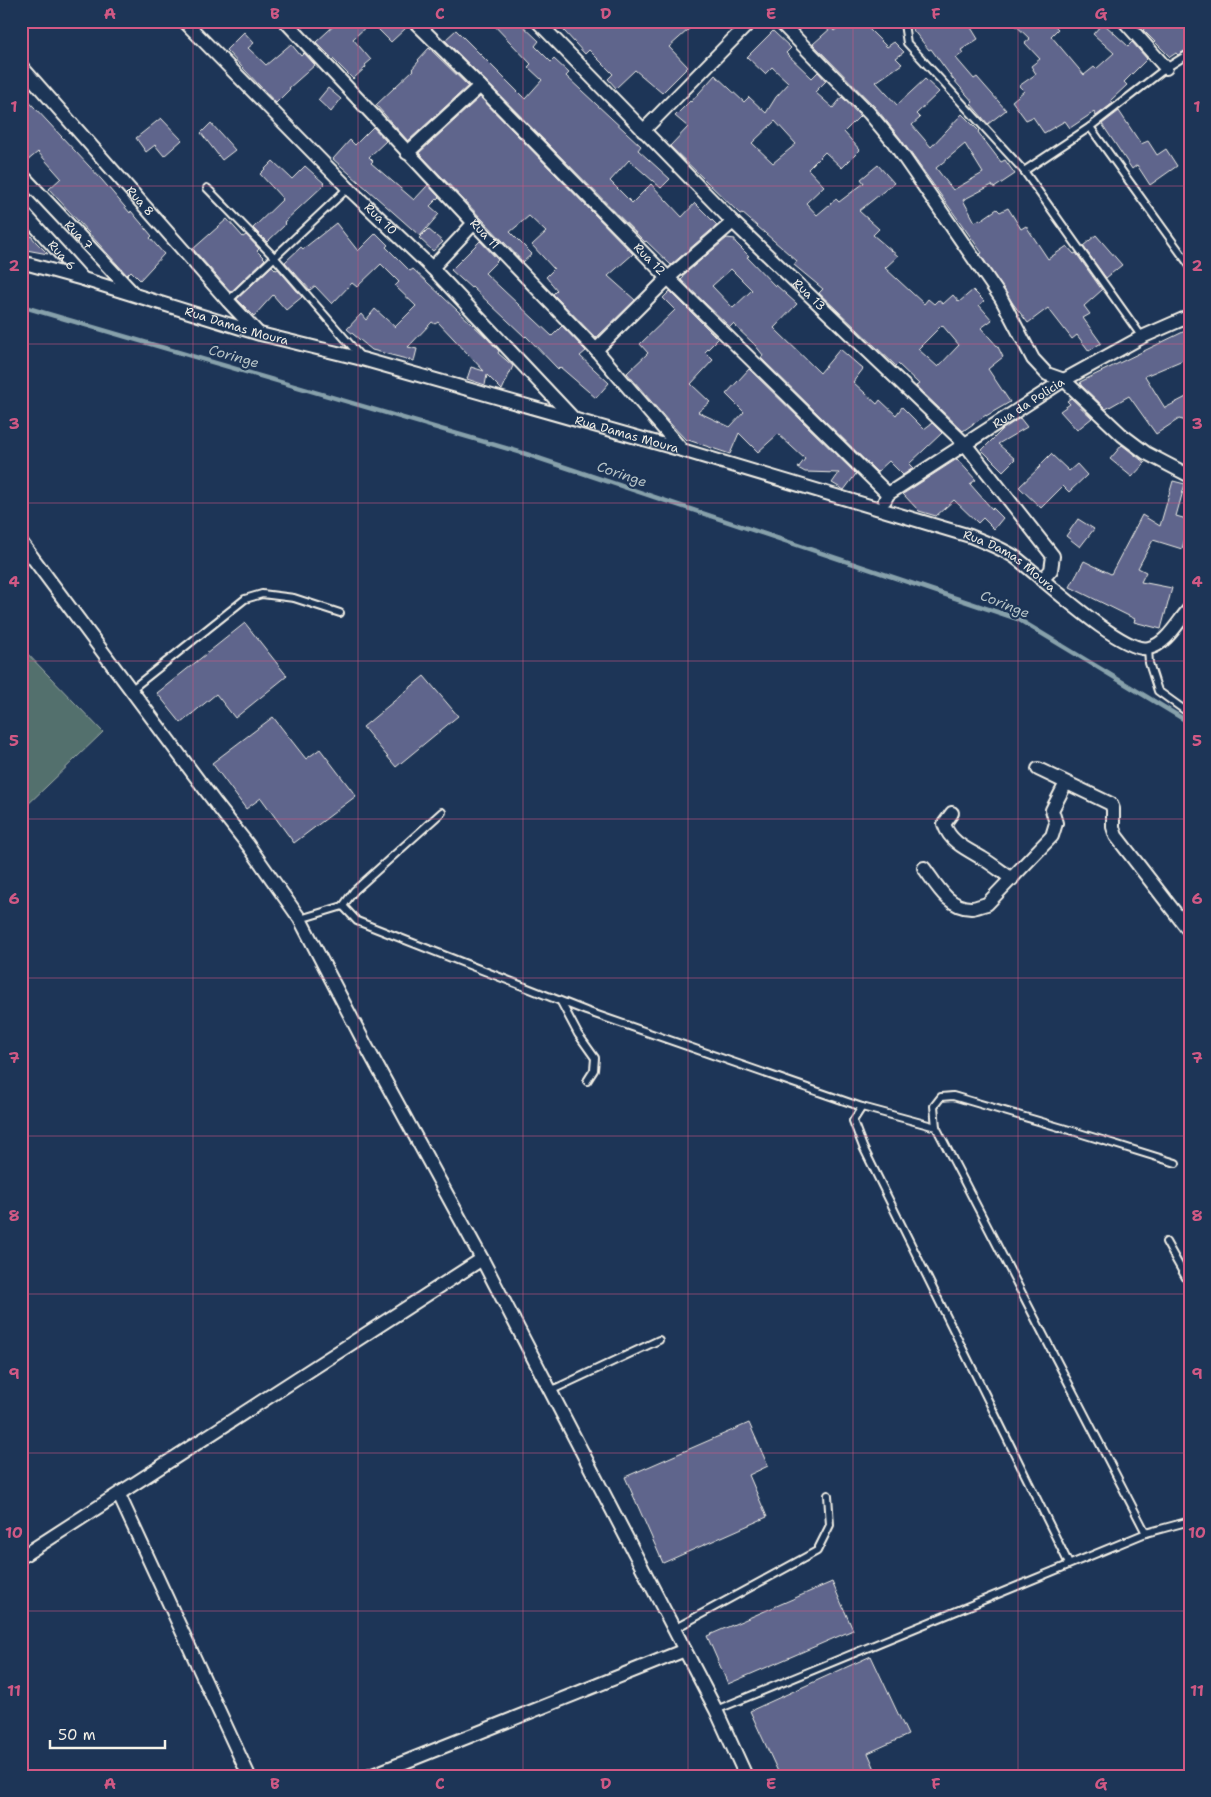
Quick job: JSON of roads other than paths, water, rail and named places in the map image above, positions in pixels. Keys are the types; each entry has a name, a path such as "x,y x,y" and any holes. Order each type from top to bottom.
{"street":[{"name":"Rua 10","path":"184,21 348,188 432,268 574,420"},
{"name":"Rua 11","path":"284,21 596,350 682,450"},
{"name":"Rua 12","path":"414,21 668,278 888,494"},
{"name":"Rua 13","path":"537,21 733,222 965,444 1053,556 1051,570 1042,580"},
{"path":"643,131 751,21"},
{"path":"779,21 869,113 894,144 1001,298 1033,359 1047,374 1064,380 1122,435 1146,453 1190,476"},
{"path":"1124,21 1166,68"},
{"name":"Rua 8","path":"21,66 228,302 260,334"},
{"path":"408,153 480,86"},
{"name":"Rua 7","path":"21,174 135,295"},
{"name":"Rua 6","path":"21,210 83,279"},
{"path":"596,350 668,278 733,222"},
{"path":"432,268 474,223"},
{"name":"Rua Damas Moura","path":"21,262 83,279 260,334 362,359 682,450 970,536 1014,557 1094,622 1133,646 1148,649"},
{"name":"Rua da Policia","path":"888,494 1064,380 1142,337 1190,316"},
{"path":"881,509 888,494"},
{"path":"21,542 248,845 300,920 482,1259 716,1710 746,1776"},
{"path":"1148,649 1159,643 1190,608"},
{"path":"1038,769 1111,804 1114,809 1112,826 1116,836 1190,932"},
{"path":"924,868 946,898 959,906 972,908 987,904 1052,836 1056,823 1052,810 1066,783"},
{"path":"952,813 944,824 946,832 963,848 982,858 1012,879"},
{"path":"21,1557 482,1259"},
{"path":"119,1495 249,1776"},
{"path":"370,1776 398,1771 685,1650"}],"lane":[{"path":"905,21 907,44 1024,171 1142,337"},
{"path":"1024,171 1090,127 1166,68 1190,53"},
{"path":"1090,127 1190,266"},
{"path":"207,188 274,257 362,359"},
{"path":"228,302 348,188"},
{"path":"132,689 245,599 262,594 294,598 340,612"},
{"path":"1148,649 1149,663 1158,691 1190,714"},
{"path":"300,920 343,906 354,891 442,812"},
{"path":"343,906 357,921 561,1002 862,1106 936,1127"},
{"path":"561,1002 578,1034 595,1058 594,1070 587,1081"},
{"path":"1146,1533 936,1127 934,1106 941,1097 953,1096 1176,1163"},
{"path":"862,1106 853,1121 863,1147 1069,1564"},
{"path":"1166,1242 1190,1284"},
{"path":"550,1391 660,1340"},
{"path":"674,1629 817,1551 830,1526 828,1495"},
{"path":"716,1710 1146,1533 1190,1521"}],"waterway":[{"name":"Coringe","path":"21,306 526,454 1018,619 1190,723"}]}
